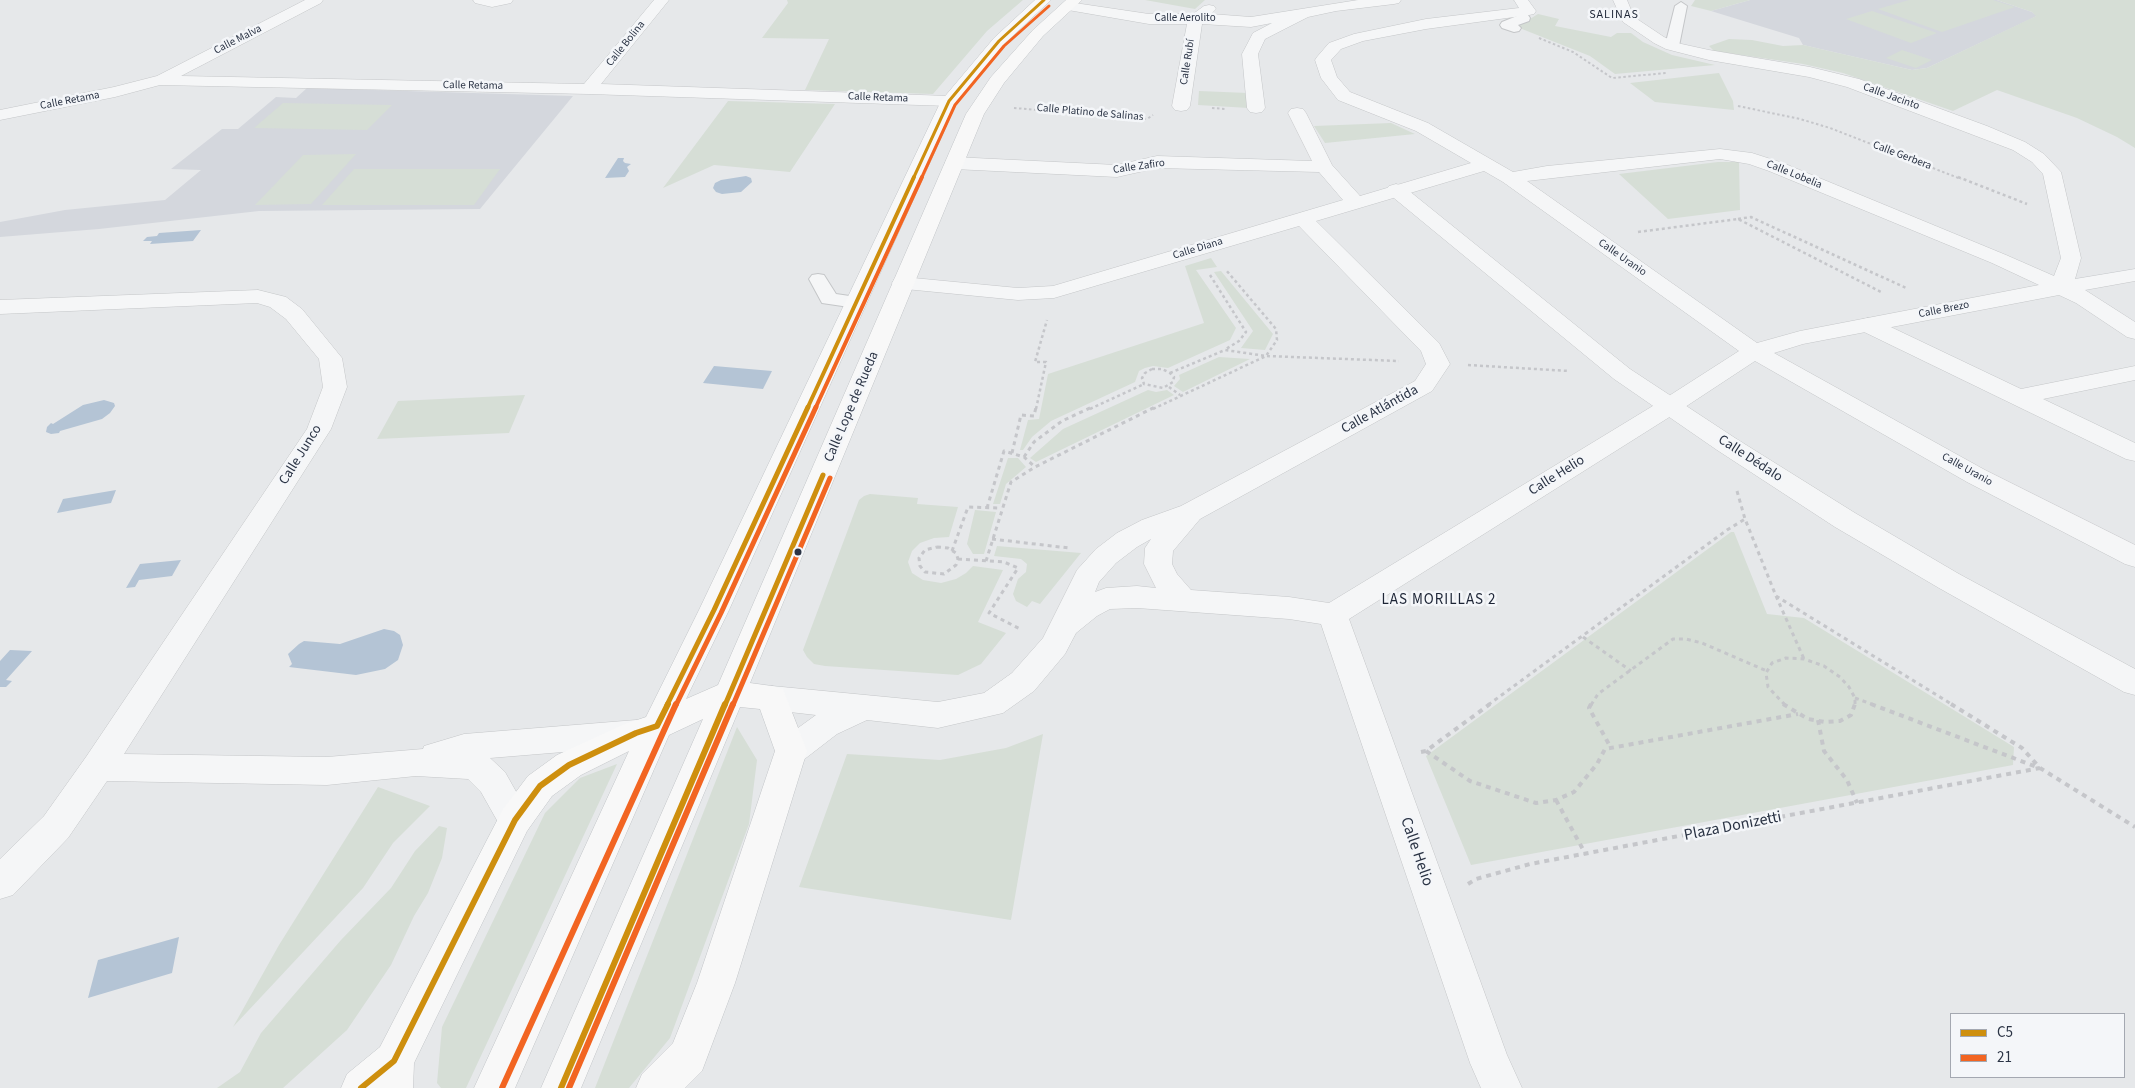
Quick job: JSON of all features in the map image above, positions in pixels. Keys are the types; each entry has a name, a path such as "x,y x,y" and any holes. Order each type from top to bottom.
{"main road":[{"path":"494,1088 646,729 714,610 949,101 999,41 1044,0"},
{"name":"Calle Lope de Rueda","path":"561,1088 954,163 980,107 997,80 1020,53 1038,33 1071,3"},
{"path":"361,1088 394,1074 515,820 540,786 569,765 646,729 729,694 772,698 791,751 716,983 688,1057 656,1088"}],"street":[{"name":"Calle Malva","path":"160,80 316,0"},
{"path":"480,0 492,3 506,0"},
{"name":"Calle Bolina","path":"589,88 662,0"},
{"name":"Calle Rubí","path":"1181,106 1195,20 1220,0"},
{"path":"1256,108 1250,54 1258,36 1303,14 1336,7 1394,0"},
{"name":"Calle Jacinto","path":"1620,0 1628,19 1659,40 1672,46 1709,55 1810,72 1853,83 2019,146 2038,158 2052,172 2071,258 2061,288"},
{"name":"Calle Aerolito","path":"1071,3 1149,19 1218,19 1251,22 1303,14"},
{"name":"Calle Uranio","path":"1518,13 1426,24 1359,36 1335,46 1323,60 1329,78 1344,96 1422,127 1510,178 1754,351 1976,476 2133,553"},
{"name":"Calle Retama","path":"0,115 114,92 160,80 589,88 949,101"},
{"path":"1298,113 1324,168 1355,202"},
{"name":"Calle Lobelia","path":"1510,178 1548,172 1720,154 1737,156 1776,167 1999,259 2084,298 2135,332"},
{"name":"Calle Zafiro","path":"954,163 1116,172 1157,162 1324,168"},
{"name":"Calle Diana","path":"903,283 1018,294 1054,292 1487,164"},
{"name":"Calle Dédalo","path":"1396,190 1622,374 1726,444 1846,520 1949,581 2135,682"},
{"name":"Calle Atlántida","path":"772,698 938,715 992,704 1024,682 1054,646 1066,626 1087,577 1106,556 1127,540 1152,527 1190,514 1424,386 1438,364 1431,348 1303,219"},
{"name":"Calle Brezo","path":"1754,351 1800,338 2135,274"},
{"name":"Calle Junco","path":"0,307 258,296 278,302 294,314 330,358 335,387 319,429 98,767 56,827 0,883"},
{"path":"1868,325 2135,453"},
{"name":"Calle Helio","path":"1502,1088 1490,1063 1434,907 1333,615 1670,406 1754,351"},
{"path":"2017,398 2135,373"},
{"name":"Calle Atlántida","path":"1183,600 1166,580 1158,564 1159,548 1190,514"},
{"name":"Calle Atlántida","path":"1066,626 1087,608 1106,599 1137,596 1183,600"},
{"path":"1183,600 1289,608 1333,615"},
{"path":"791,751 826,726 864,708"},
{"path":"416,762 464,747 646,729"},
{"path":"98,767 328,772 416,762 476,766 493,782 515,820"}],"lane":[{"path":"1672,46 1681,6"},
{"path":"818,279 829,299"},
{"path":"809,304 829,299 856,302"}],"path":[{"name":"Calle Platino de Salinas","path":"980,107 1020,108 1148,119 1166,106 1256,108"},
{"name":"Calle Gerbera","path":"1738,106 1790,116 1830,128 2062,218"},
{"path":"1632,232 1751,217 1908,288"},
{"path":"1738,219 1923,314"},
{"path":"986,560 1001,508 1011,482 1035,467 1180,395 1266,356 1277,340 1276,329 1222,266"},
{"path":"1170,373 1225,350 1239,341 1246,332 1207,271 1216,270"},
{"path":"1012,453 1021,415 1034,416 1046,362 1035,362 1054,292"},
{"path":"1225,350 1266,356 1328,358"},
{"path":"1495,367 1556,370"},
{"path":"1024,457 1034,442 1062,421 1144,384 1156,388 1169,386 1173,382 1174,377 1162,369 1152,369 1145,373 1142,378 1144,384"},
{"path":"1169,386 1180,395"},
{"path":"1726,444 1745,519 1804,659"},
{"path":"987,508 1004,451 1024,457 1035,467"},
{"path":"952,551 968,506 1001,508"},
{"path":"1384,759 1426,751 1727,530 1745,519"},
{"path":"992,539 1074,549"},
{"path":"937,547 948,548 952,551 956,553 958,559 956,565 944,574 925,572 920,566 919,558 926,550 937,547"},
{"path":"958,559 1004,562 1018,568 989,613 1007,622"},
{"path":"1776,596 2022,748 2040,768"},
{"path":"1583,637 1631,671"},
{"path":"1611,748 1589,708 1598,694 1673,639 1686,639 1702,643 1768,671"},
{"path":"1786,658 1804,659 1824,666 1840,677 1849,687 1855,698 1855,708 1850,715 1840,721 1818,720 1798,714 1778,700 1768,687 1766,673 1768,671 1772,663 1786,658"},
{"path":"1855,698 2040,768 2135,827"},
{"path":"1426,751 1470,781 1536,803 1556,800 1574,792 1597,764 1605,749 1798,714"},
{"path":"1818,720 1824,751 1847,780 1857,803"},
{"name":"Plaza Donizetti","path":"1434,907 1476,879 1530,864 1586,855 2040,768"},
{"path":"1556,800 1586,855"}],"shaded area":[{"path":"787,0 1023,0 987,31 933,94 805,90 829,39 762,38 788,3"},
{"path":"1145,0 1205,0 1195,9"},
{"path":"1695,0 1750,0 1711,11 1691,6"},
{"path":"1750,0 1997,0 2032,12 2037,16 1927,68 1912,70 1803,45 1799,38 1711,11"},
{"path":"1909,0 1993,0 2015,7 1942,32 1878,9"},
{"path":"1997,0 2135,0 2135,148 2117,137 2077,118 1997,90 1953,111 1843,73 1803,64 1714,51 1709,46 1729,39 1752,40 1783,46 1803,45 1912,70 1927,68 2036,16 2032,12"},
{"path":"1872,11 1937,33 1911,43 1846,19"},
{"path":"1538,14 1559,19 1555,26 1611,37 1617,33 1631,33 1643,42 1672,55 1715,65 1615,74 1590,56 1517,27"},
{"path":"1902,50 1932,60 1916,68 1886,58"},
{"path":"1719,73 1733,101 1734,110 1655,102 1630,83"},
{"path":"307,88 573,96 480,209 259,211 99,229 0,237 0,222 65,210 165,200 201,170 171,169 222,129 238,129 276,97 296,98"},
{"path":"1199,91 1248,93 1249,108 1198,105"},
{"path":"728,101 835,104 790,172 714,165 663,188"},
{"path":"283,103 392,105 367,130 254,128"},
{"path":"1391,123 1415,134 1325,143 1314,126"},
{"path":"356,154 311,204 255,205 303,155"},
{"path":"1718,162 1739,162 1740,210 1668,219 1619,174"},
{"path":"354,169 500,169 474,205 322,205"},
{"path":"1211,258 1217,267 1196,270 1236,328 1230,340 1168,368 1153,366 1139,371 1135,382 1051,421 1032,437 1023,450 1020,450 1028,420 1039,419 1048,374 1204,323 1185,266"},
{"path":"1221,271 1273,334 1265,350 1241,348 1253,331 1214,272"},
{"path":"1219,357 1250,359 1183,392 1174,386 1180,379 1179,375"},
{"path":"1148,390 1156,392 1167,390 1174,395 1036,462 1030,458 1063,429"},
{"path":"525,395 509,433 377,439 398,401"},
{"path":"1008,458 1018,458 1026,467 1006,484 1000,504 993,504"},
{"path":"870,494 918,498 917,504 958,507 949,537 934,538 920,543 912,551 908,562 912,573 923,580 941,583 956,579 973,566 1003,570 978,622 1006,633 981,664 958,675 825,666 814,664 807,657 803,650 859,500"},
{"path":"975,510 996,512 984,554 973,554 967,544"},
{"path":"1731,532 1734,532 1767,614 1804,618 2014,747 2013,765 1471,865 1426,756"},
{"path":"997,546 1081,553 1040,604 1032,601 1027,607 1016,601 1013,594 1018,579 1026,572 1027,564 1021,559 994,556"},
{"path":"737,727 757,760 749,824 670,1038 629,1088 595,1088"},
{"path":"1043,734 1011,920 799,887 847,754 940,760 1006,748"},
{"path":"617,764 466,1088 441,1088 437,1083 442,1027 545,813 580,778"},
{"path":"378,787 430,806 393,843 363,888 233,1027 279,945"},
{"path":"439,826 447,828 442,858 428,893 414,916 391,965 347,1030 283,1088 217,1088 240,1072 261,1033 341,940 391,888 415,851"}],"water":[{"path":"618,158 624,158 623,161 625,163 631,164 627,167 629,171 625,177 605,178"},
{"path":"746,176 751,178 752,182 741,192 722,194 716,192 713,188 715,183 721,180"},
{"path":"201,230 193,241 150,244 152,241 143,241 147,237 157,236 159,233"},
{"path":"714,366 772,371 763,389 703,383"},
{"path":"104,400 114,403 115,406 102,419 60,431 59,433 51,434 46,432 47,427 51,423 53,424 83,405"},
{"path":"116,490 111,503 57,513 63,499"},
{"path":"181,560 172,576 139,580 135,587 126,588 140,564"},
{"path":"384,629 394,631 400,635 403,645 398,660 385,669 356,675 289,667 292,664 288,654 304,641 340,644"},
{"path":"10,650 32,651 6,680 12,681 6,687 0,687 0,661"},
{"path":"179,937 172,973 88,998 98,960"}],"transit line":[{"name":"C5","path":"361,1088 394,1061 515,820 540,786 569,765 636,733 657,726 714,610 949,101 999,41 1044,0"},
{"name":"21","path":"502,1088 664,729 721,613 955,105 1004,46 1049,6"},
{"name":"C5","path":"561,1088 823,475"},
{"name":"21","path":"569,1088 830,478"}],"district":[{"name":"SALINAS","path":"1614,15"},
{"name":"LAS MORILLAS 2","path":"1439,601"}]}
